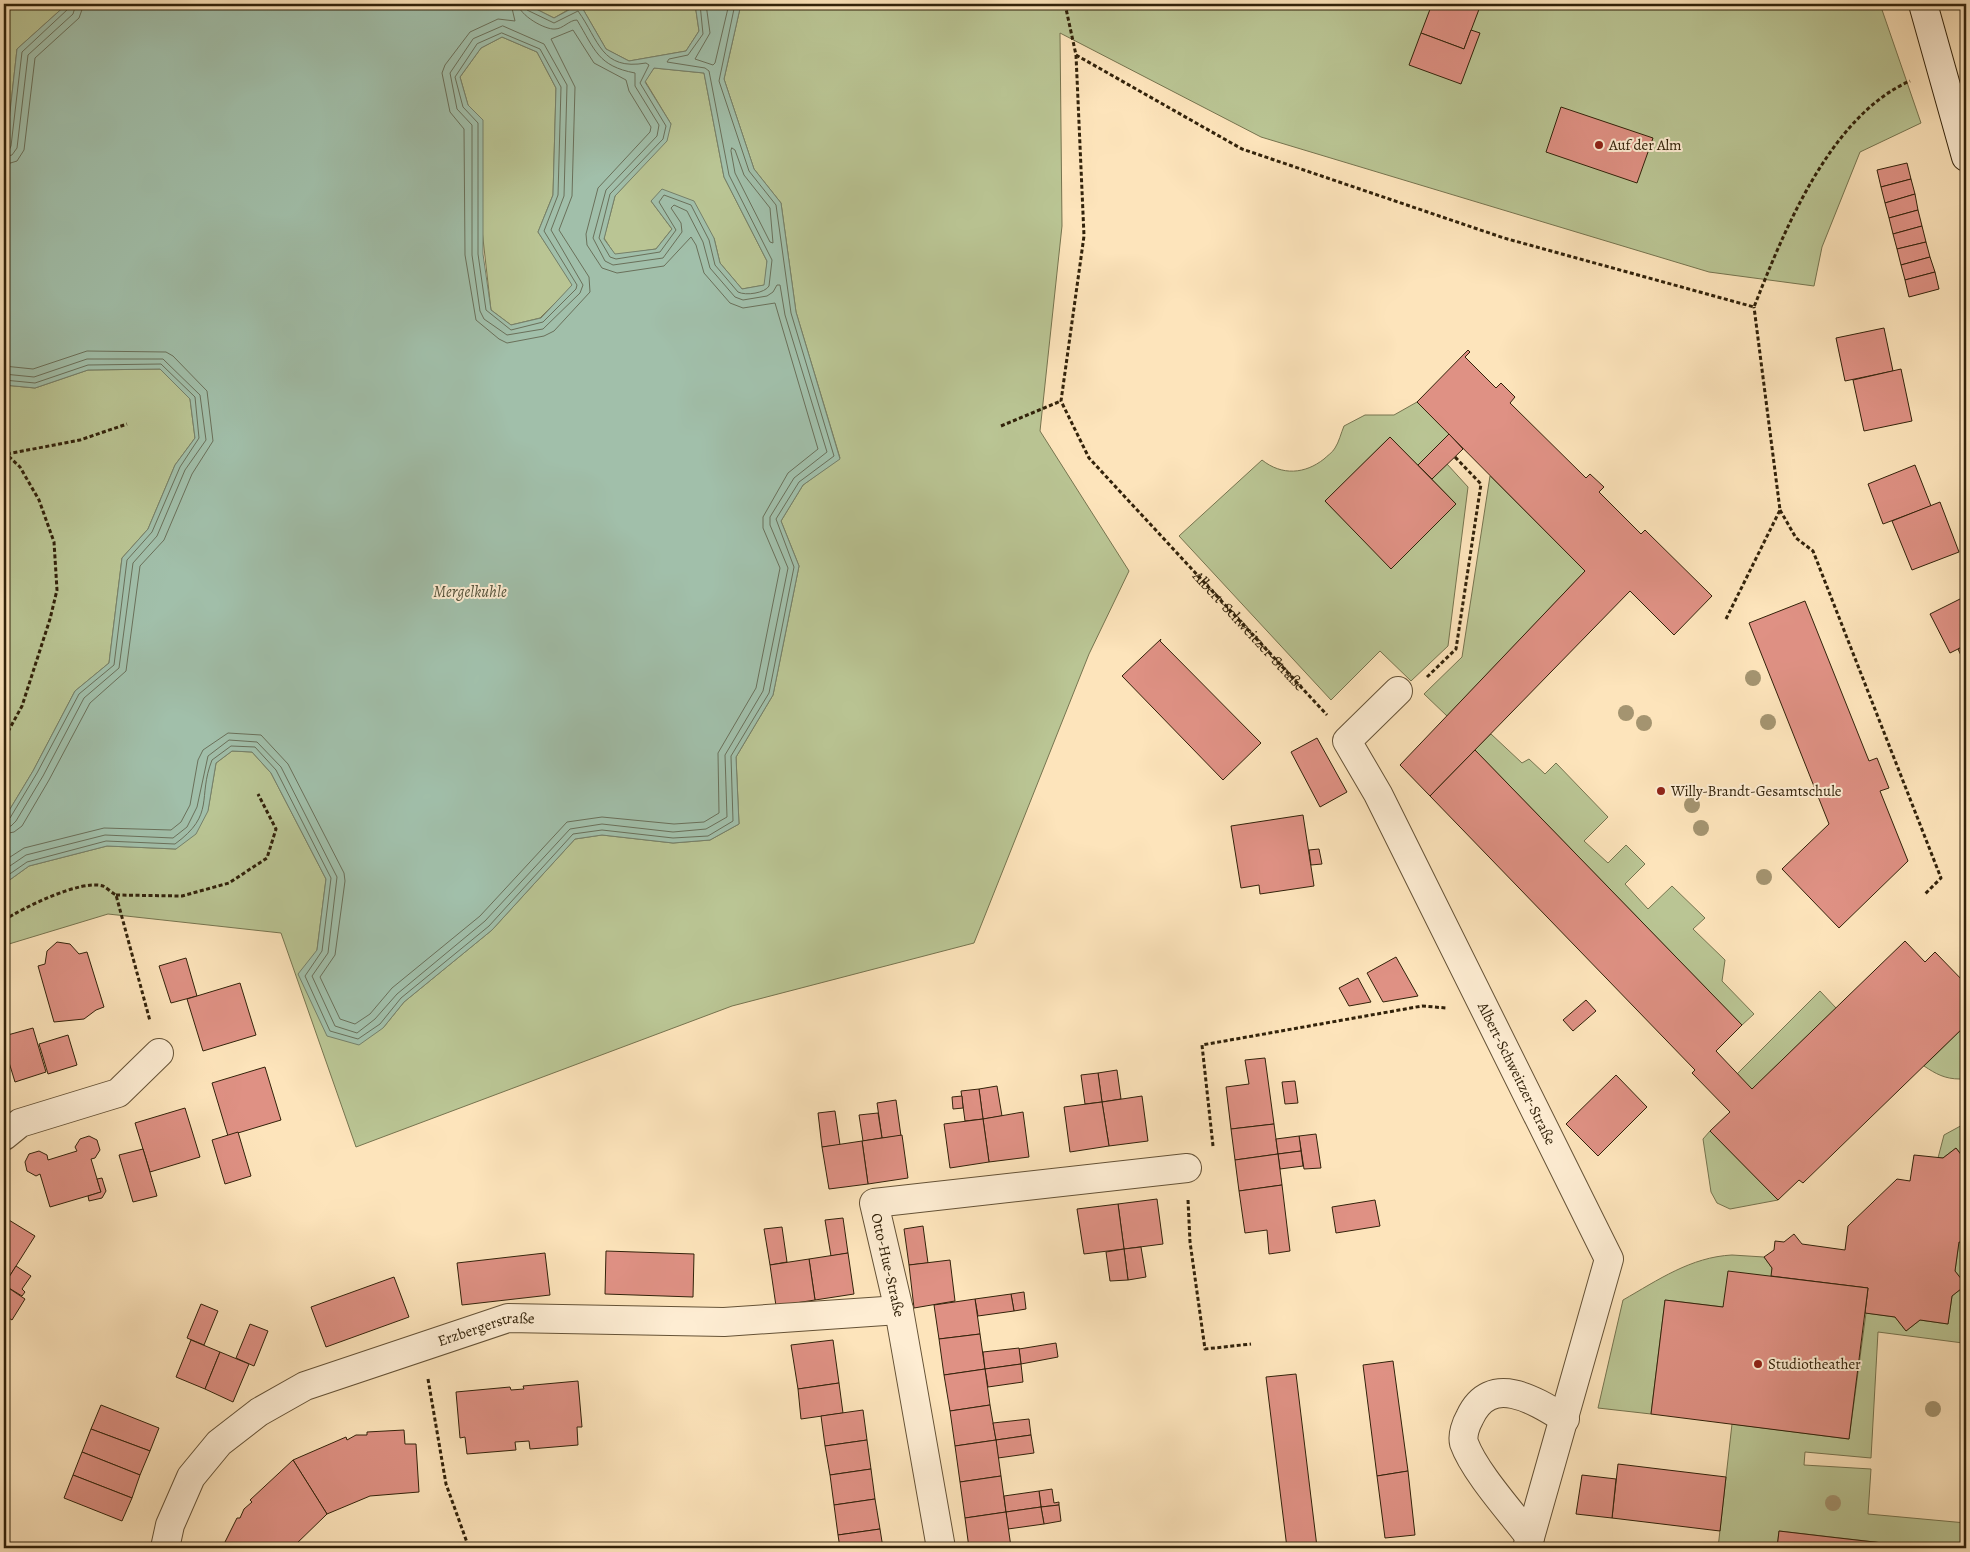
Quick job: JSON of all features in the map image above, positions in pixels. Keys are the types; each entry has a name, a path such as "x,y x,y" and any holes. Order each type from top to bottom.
{"street":[{"path":"1923,4 1966,157"},
{"path":"1347,741 1398,691"},
{"name":"Albert-Schweitzer-Straße","path":"1347,741 1378,794 1609,1259 1565,1419 1528,1543"},
{"path":"4,1136 20,1123 118,1094 159,1053"},
{"name":"Otto-Hue-Straße","path":"941,1548 899,1310 874,1203 1187,1168"},
{"name":"Erzbergerstraße","path":"165,1548 170,1525 191,1477 220,1443 259,1412 305,1386 508,1318 724,1322 899,1310"},
{"name":"Albert-Schweitzer-Straße","path":"1528,1543 1472,1461 1463,1440 1466,1425 1472,1411 1485,1399 1499,1393 1514,1394 1534,1400 1565,1419"}],"path":[{"path":"1001,426 1061,401 1084,236 1076,55 1066,4"},
{"path":"1076,55 1242,149 1504,238 1754,307"},
{"path":"1924,896 1941,878 1813,550 1796,538 1780,510 1754,307 1807,186 1839,142 1871,106 1898,87 1941,68"},
{"name":"Albert-Schweitzer-Straße","path":"1061,401 1089,458 1325,712 1347,741"},
{"path":"5,453 80,440 127,424"},
{"path":"4,739 22,706 50,619 57,590 54,542 39,500 20,467 5,453"},
{"path":"1398,691 1417,687 1456,649 1481,484 1454,457"},
{"path":"1726,619 1780,510"},
{"path":"4,920 22,908 73,888 102,886 116,895 182,896 229,884 267,858 276,829 258,794"},
{"path":"116,895 159,1053"},
{"path":"1251,1344 1205,1349 1190,1242 1187,1168 1214,1162 1202,1045 1422,1006 1448,1008"},
{"path":"422,1348 446,1484 469,1548"}],"shaded area":[{"path":"4,4 67,4 17,49 4,166"},
{"path":"526,4 578,4 554,18"},
{"path":"580,4 695,4 699,31 686,51 629,61 606,49"},
{"path":"741,4 1880,4 1921,123 1860,152 1822,247 1814,286 1709,272 1261,137 1060,33 1062,226 1040,431 1129,571 1089,654 974,943 732,1006 356,1147 281,933 108,914 9,944 4,948 4,884 29,866 107,846 176,849 208,810 216,763 232,751 252,752 271,773 326,879 317,950 383,1028 404,1002 492,930 575,839 602,835 673,843 710,840 739,824 736,757 773,695 799,566 781,521 803,485 840,458 796,312 781,203 754,169 724,79"},
{"path":"502,37 537,52 556,88 553,195 538,232 573,285 540,318 511,325 491,310 468,105 460,77 481,48"},
{"path":"654,68 704,73 724,177 767,261 765,285 742,289 720,263 714,238 651,201 672,229 656,249 615,255 604,238 615,196 637,172 671,124 645,81"},
{"path":"160,369 190,399 195,438 175,465 148,529 122,558 109,663 75,691 33,771 4,819 4,385 35,388 88,370"},
{"path":"1417,402 1449,434 1418,465 1390,437 1325,501 1391,568 1456,504 1432,479 1447,464 1468,487 1448,646 1411,681 1380,651 1331,700 1179,536 1262,460 1277,469 1285,471 1309,468 1333,451 1344,426 1365,415 1394,415"},
{"path":"1490,476 1585,571 1447,716 1424,694 1462,657"},
{"path":"1491,734 1522,763 1529,759 1545,774 1556,763 1608,817 1584,841 1608,863 1626,845 1645,864 1625,884 1648,909 1672,886 1705,918 1693,929 1725,960 1722,981 1754,1014 1742,1025 1475,750"},
{"path":"1820,991 1836,1008 1752,1089 1737,1074"},
{"path":"1966,1025 1966,1074 1960,1079 1950,1078 1937,1074 1924,1066"},
{"path":"1966,1123 1966,1161 1956,1148 1943,1158 1938,1158 1944,1135"},
{"path":"1710,1131 1778,1200 1730,1209 1717,1203 1711,1192 1703,1139"},
{"path":"1959,1242 1966,1243 1966,1285 1955,1271"},
{"path":"1732,1255 1764,1257 1772,1268 1772,1276 1723,1307 1665,1300 1651,1414 1598,1408 1623,1300 1689,1265 1703,1260"},
{"path":"1966,1285 1963,1343 1878,1332 1871,1458 1805,1452 1804,1465 1871,1469 1868,1514 1966,1523 1966,1548 1927,1548 1779,1531 1777,1548 1718,1548 1732,1424 1849,1439 1866,1313 1895,1317 1906,1331 1920,1320 1948,1324 1952,1296"}],"water":[{"name":"Mergelkuhle","path":"67,4 526,4 554,18 580,4 606,49 629,61 686,51 699,31 695,4 741,4 724,79 754,169 781,203 796,312 840,459 803,485 781,521 799,566 773,695 736,757 739,824 710,840 673,843 602,835 575,839 492,930 404,1002 383,1028 359,1045 327,1036 298,974 317,950 326,879 271,773 252,752 232,751 216,763 208,811 196,834 176,849 107,846 29,866 4,884 4,819 33,771 75,691 109,663 122,558 148,529 175,465 195,438 190,399 160,369 88,370 35,388 4,385 4,166 17,49","holes":["502,37 537,52 556,88 553,195 538,232 572,285 541,318 511,325 491,310 483,254 483,120 468,105 460,77 481,48","654,68 704,73 724,177 767,261 764,285 742,289 720,263 714,238 694,201 662,189 651,201 672,229 656,249 615,254 604,239 615,196 667,141 671,124 645,82"]}],"building":[{"path":"1432,4 1481,4 1464,49 1421,33"},
{"path":"1471,30 1480,33 1461,84 1409,65 1421,33 1464,49"},
{"name":"Auf der Alm","path":"1561,107 1653,138 1637,183 1546,152"},
{"path":"1907,163 1911,179 1881,187 1877,170"},
{"path":"1911,179 1915,194 1885,203 1881,187"},
{"path":"1915,194 1918,210 1889,218 1885,203"},
{"path":"1918,210 1922,226 1893,234 1889,218"},
{"path":"1922,226 1926,242 1897,249 1893,234"},
{"path":"1926,242 1930,257 1901,265 1897,249"},
{"path":"1930,257 1935,272 1905,280 1901,265"},
{"path":"1935,272 1939,289 1909,297 1905,280"},
{"path":"1884,328 1893,371 1845,381 1836,338"},
{"path":"1468,350 1470,352 1465,357 1496,388 1501,383 1515,397 1510,403 1586,478 1590,474 1604,487 1599,492 1641,534 1645,530 1712,596 1674,635 1630,591 1430,796 1400,765 1585,571 1417,402"},
{"path":"1901,369 1912,421 1864,431 1853,380"},
{"path":"1449,434 1463,449 1432,479 1418,465"},
{"path":"1390,437 1456,504 1391,569 1325,501"},
{"path":"1915,465 1931,506 1883,524 1868,484"},
{"path":"1940,502 1959,552 1912,570 1892,521"},
{"path":"1966,596 1966,645 1950,653 1930,614"},
{"path":"1805,601 1869,761 1877,758 1889,788 1880,791 1908,861 1839,928 1782,869 1829,824 1749,623"},
{"path":"1161,639 1160,641 1261,743 1223,780 1122,676"},
{"path":"1966,645 1966,666 1958,649"},
{"path":"1317,738 1347,792 1320,807 1291,752"},
{"path":"1475,750 1742,1025 1716,1051 1752,1089 1905,941 1925,962 1935,952 1966,984 1966,1025 1803,1183 1799,1180 1778,1200 1710,1131 1730,1112 1692,1073 1695,1070 1430,796"},
{"path":"1303,815 1314,886 1260,894 1259,885 1241,888 1231,826"},
{"path":"1319,849 1322,864 1311,865 1309,850"},
{"path":"57,942 70,944 79,954 87,952 104,1007 96,1010 84,1019 54,1022 38,966 45,964 47,951"},
{"path":"1396,957 1418,996 1383,1002 1367,973"},
{"path":"186,958 197,996 171,1003 159,966"},
{"path":"1358,978 1371,1002 1349,1006 1339,988"},
{"path":"240,983 256,1035 203,1051 187,999"},
{"path":"1586,1000 1596,1011 1573,1031 1563,1020"},
{"path":"33,1028 46,1072 15,1082 4,1046 4,1036"},
{"path":"68,1035 77,1065 48,1074 39,1044"},
{"path":"1265,1058 1274,1124 1231,1129 1226,1087 1249,1084 1245,1060"},
{"path":"265,1067 281,1120 228,1136 212,1083"},
{"path":"1117,1070 1121,1099 1102,1102 1098,1073"},
{"path":"1098,1073 1102,1102 1085,1104 1081,1075"},
{"path":"1616,1075 1647,1107 1598,1156 1566,1124"},
{"path":"1295,1081 1298,1103 1285,1104 1282,1082"},
{"path":"997,1086 1002,1116 983,1119 979,1089"},
{"path":"979,1089 983,1119 965,1121 961,1091"},
{"path":"962,1096 963,1108 953,1109 952,1097"},
{"path":"1142,1096 1148,1141 1109,1146 1102,1102"},
{"path":"896,1100 901,1136 882,1138 877,1103"},
{"path":"1102,1102 1109,1146 1070,1152 1064,1107"},
{"path":"185,1108 200,1157 150,1172 135,1123"},
{"path":"835,1111 840,1145 822,1147 818,1113"},
{"path":"1023,1112 1029,1157 989,1162 983,1119"},
{"path":"878,1113 882,1138 863,1141 859,1115"},
{"path":"983,1119 989,1162 950,1168 944,1124"},
{"path":"1274,1124 1278,1154 1235,1160 1231,1129"},
{"path":"238,1132 251,1176 225,1184 212,1140"},
{"path":"1316,1134 1321,1168 1304,1169 1299,1136"},
{"path":"902,1135 908,1178 868,1184 862,1141"},
{"path":"89,1136 97,1140 100,1150 95,1158 91,1159 101,1192 50,1207 40,1174 36,1176 27,1171 25,1162 29,1154 39,1151 47,1155 48,1160 77,1151 75,1147 80,1139"},
{"path":"1299,1136 1301,1151 1278,1154 1276,1139"},
{"path":"862,1141 868,1184 829,1189 822,1147"},
{"path":"1956,1148 1966,1161 1966,1243 1959,1242 1955,1271 1966,1285 1952,1296 1948,1324 1920,1320 1906,1331 1895,1317 1865,1313 1868,1288 1771,1276 1772,1268 1764,1257 1774,1250 1775,1241 1784,1242 1794,1234 1802,1244 1845,1250 1848,1226 1897,1179 1910,1181 1914,1155 1943,1158"},
{"path":"143,1149 157,1196 133,1202 119,1155"},
{"path":"1301,1151 1303,1166 1280,1169 1278,1154"},
{"path":"1278,1154 1282,1185 1239,1191 1235,1160"},
{"path":"102,1178 106,1191 102,1198 89,1201 88,1196 101,1192 97,1179"},
{"path":"1282,1185 1290,1251 1269,1254 1267,1230 1245,1233 1239,1191"},
{"path":"1157,1199 1163,1244 1124,1249 1118,1204"},
{"path":"1375,1200 1380,1226 1336,1233 1332,1207"},
{"path":"1118,1204 1124,1249 1084,1254 1077,1209"},
{"path":"4,1217 35,1236 4,1285"},
{"path":"843,1218 848,1253 831,1256 825,1220"},
{"path":"923,1226 928,1263 909,1265 904,1229"},
{"path":"782,1227 787,1262 770,1265 764,1229"},
{"path":"1141,1247 1146,1277 1128,1280 1124,1249"},
{"path":"1124,1249 1128,1280 1110,1281 1106,1252"},
{"path":"606,1251 694,1254 693,1297 605,1294"},
{"path":"545,1253 550,1295 462,1305 457,1263"},
{"path":"848,1253 854,1294 815,1300 809,1259"},
{"path":"809,1259 815,1300 776,1306 770,1265"},
{"path":"950,1260 955,1301 914,1308 909,1265"},
{"path":"16,1266 31,1276 22,1289 25,1292 22,1296 4,1285"},
{"name":"Studiotheather","path":"1728,1271 1868,1288 1849,1439 1651,1414 1665,1300 1723,1307"},
{"path":"394,1277 409,1317 326,1347 311,1307"},
{"path":"4,1285 25,1299 12,1320 4,1315"},
{"path":"1024,1292 1026,1309 1014,1311 1011,1294"},
{"path":"1011,1294 1014,1311 978,1316 975,1299"},
{"path":"975,1299 980,1334 939,1339 934,1305"},
{"path":"201,1304 218,1311 204,1345 187,1338"},
{"path":"250,1324 268,1331 254,1366 236,1358"},
{"path":"980,1334 985,1369 944,1375 939,1339"},
{"path":"191,1340 220,1352 205,1389 176,1377"},
{"path":"833,1340 839,1383 798,1389 791,1345"},
{"path":"1056,1343 1058,1357 1021,1364 1019,1349"},
{"path":"1019,1348 1021,1364 985,1369 983,1352"},
{"path":"220,1352 249,1364 233,1402 205,1389"},
{"path":"1393,1361 1408,1471 1377,1476 1363,1365"},
{"path":"1021,1364 1023,1382 988,1387 985,1369"},
{"path":"985,1369 990,1405 950,1411 944,1375"},
{"path":"1296,1374 1317,1547 1287,1548 1266,1377"},
{"path":"578,1381 582,1427 577,1427 578,1445 530,1449 529,1441 515,1442 516,1450 467,1454 465,1437 460,1438 456,1392 510,1387 511,1390 524,1389 523,1386"},
{"path":"839,1383 843,1413 801,1419 798,1389"},
{"path":"101,1405 159,1428 150,1451 91,1429"},
{"path":"990,1405 996,1440 955,1446 950,1411"},
{"path":"863,1410 867,1440 825,1446 821,1416"},
{"path":"1029,1419 1031,1435 996,1440 993,1423"},
{"path":"91,1429 150,1451 140,1475 82,1452"},
{"path":"404,1430 405,1444 416,1444 419,1492 370,1496 327,1514 293,1460 346,1437 347,1440 356,1435 367,1435 367,1432"},
{"path":"1031,1435 1034,1453 998,1458 996,1440"},
{"path":"867,1440 871,1469 830,1475 825,1446"},
{"path":"996,1440 1001,1476 960,1482 955,1446"},
{"path":"82,1452 140,1475 132,1498 73,1475"},
{"path":"293,1460 327,1514 292,1548 222,1548 237,1518 240,1518 244,1509 252,1502 250,1500"},
{"path":"1618,1464 1726,1477 1720,1531 1612,1518"},
{"path":"871,1469 875,1499 834,1505 830,1475"},
{"path":"1408,1471 1415,1535 1385,1538 1377,1476"},
{"path":"73,1475 132,1498 122,1521 64,1498"},
{"path":"1582,1475 1616,1479 1612,1518 1576,1514"},
{"path":"1001,1476 1006,1512 965,1518 960,1482"},
{"path":"1052,1489 1054,1503 1059,1502 1059,1505 1041,1507 1039,1491"},
{"path":"1039,1491 1041,1507 1006,1512 1004,1496"},
{"path":"875,1499 880,1529 838,1535 834,1505"},
{"path":"1059,1505 1061,1521 1044,1524 1041,1507"},
{"path":"1041,1507 1044,1524 1008,1529 1006,1512"},
{"path":"1006,1512 1011,1547 969,1548 965,1518"},
{"path":"880,1529 883,1548 840,1548 838,1535"},
{"path":"1779,1531 1830,1537 1927,1548 1777,1548"}],"place":[{"name":"Auf der Alm","path":"1599,145"},
{"name":"Willy-Brandt-Gesamtschule","path":"1661,791"},
{"name":"Studiotheather","path":"1758,1364"}]}
